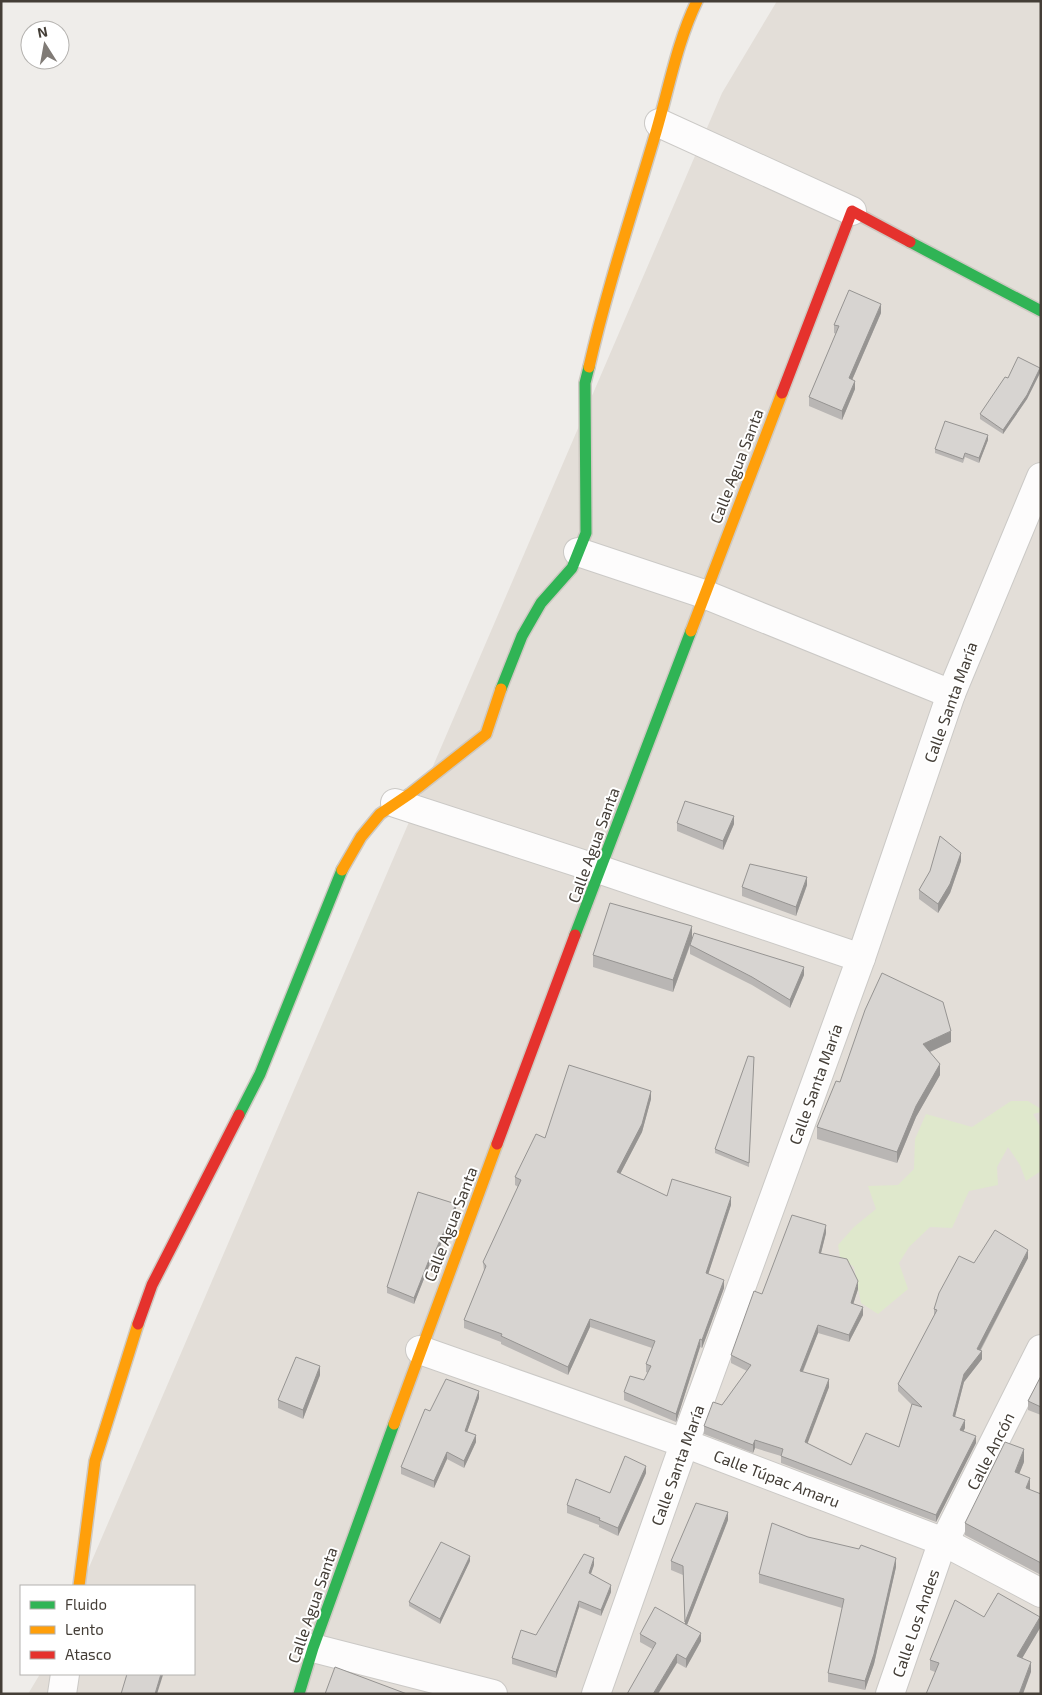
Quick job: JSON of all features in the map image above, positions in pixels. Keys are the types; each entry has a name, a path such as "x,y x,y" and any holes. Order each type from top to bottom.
{"street":[{"path":"79,1585 95,1461 124,1363 152,1285 260,1074 344,864 360,837 380,814 486,734 511,659 522,636 541,603 572,568 586,533 585,383 598,326 659,123 685,26 697,1"},
{"path":"659,123 852,211 1041,311"},
{"name":"Calle Agua Santa","path":"299,1694 313,1648 420,1350 704,594 852,211"},
{"name":"Calle Santa María","path":"596,1694 684,1443 861,958 951,694 1041,477"},
{"path":"578,552 704,594 951,694"},
{"path":"395,803 861,958"},
{"name":"Calle Ancón","path":"941,1547 1041,1349"},
{"name":"Calle Túpac Amaru","path":"420,1350 684,1443 941,1547 1041,1593"},
{"name":"Calle Los Andes","path":"890,1694 941,1547"},
{"path":"313,1648 493,1694"},
{"path":"62,1694 65,1675"}],"shaded area":[{"path":"777,1 1041,1 1041,1694 28,1694 39,1675 195,1675 195,1585 81,1585 722,93"}],"green space":[{"path":"1011,1101 1028,1101 1041,1109 1041,1112 1033,1114 1041,1128 1041,1171 1026,1181 1020,1165 1008,1147 997,1167 998,1185 969,1191 952,1228 930,1227 909,1247 899,1263 908,1289 878,1314 861,1303 854,1267 840,1257 838,1245 854,1227 876,1209 868,1186 898,1185 914,1169 915,1139 926,1114 972,1127"}],"building":[{"path":"849,290 881,304 849,378 855,381 842,411 809,397 839,326 834,325"},
{"path":"1018,357 1040,368 1027,395 1003,430 980,414 1005,377 1008,378"},
{"path":"945,421 988,435 979,458 965,453 963,459 935,449"},
{"path":"685,801 734,816 723,841 677,823"},
{"path":"940,836 961,853 950,884 938,904 919,890 930,871"},
{"path":"750,864 807,877 796,907 742,887"},
{"path":"610,903 692,926 673,980 593,955"},
{"path":"694,933 804,967 790,1000 752,977 690,945"},
{"path":"882,973 943,1002 951,1031 923,1044 940,1064 916,1106 897,1152 817,1127 836,1081 840,1082 865,1010"},
{"path":"748,1056 754,1057 749,1163 715,1149"},
{"path":"569,1065 651,1091 642,1124 617,1172 667,1196 672,1179 731,1197 706,1273 724,1280 702,1340 700,1339 676,1414 624,1392 630,1376 644,1380 651,1366 646,1364 655,1341 590,1319 568,1367 501,1336 502,1334 464,1320 486,1266 483,1262 521,1180 515,1177 536,1134 545,1138"},
{"path":"418,1192 456,1204 431,1261 429,1260 414,1298 387,1287"},
{"path":"792,1215 826,1225 819,1253 847,1259 858,1281 851,1303 863,1307 849,1335 818,1325 800,1371 829,1379 805,1442 851,1465 866,1433 899,1447 912,1404 922,1407 898,1384 937,1310 934,1309 939,1293 959,1256 974,1263 995,1230 1028,1250 977,1349 982,1351 964,1374 953,1416 965,1420 960,1430 976,1436 936,1515 781,1456 783,1449 755,1440 753,1445 704,1426 713,1402 722,1405 751,1365 731,1355 754,1291 762,1294"},
{"path":"296,1357 320,1366 303,1410 278,1400"},
{"path":"1041,1376 1041,1407 1028,1401"},
{"path":"446,1379 479,1391 465,1431 476,1435 464,1461 447,1452 434,1481 401,1467 425,1409 430,1411"},
{"path":"1005,1442 1024,1449 1015,1472 1030,1478 1026,1488 1041,1494 1041,1563 965,1523"},
{"path":"625,1456 646,1466 618,1528 599,1520 600,1518 567,1505 576,1479 610,1493"},
{"path":"696,1503 728,1512 685,1622 683,1566 671,1561"},
{"path":"772,1523 808,1537 859,1549 861,1545 896,1558 874,1654 865,1681 828,1673 844,1599 759,1574"},
{"path":"441,1542 470,1556 440,1619 409,1602"},
{"path":"584,1554 594,1558 589,1573 611,1585 601,1610 579,1601 556,1672 512,1658 521,1630 536,1635"},
{"path":"998,1593 1040,1617 1017,1656 1031,1662 1019,1694 926,1694 939,1663 930,1660 955,1600 984,1617"},
{"path":"655,1607 701,1633 686,1659 677,1654 653,1694 627,1694 656,1643 640,1634"},
{"path":"335,1667 407,1694 325,1694"},
{"path":"127,1675 161,1675 155,1694 121,1694"}],"traffic: fast":[{"path":"910,242 1041,311"},
{"path":"501,689 522,636 541,603 572,568 586,533 585,383 589,367"},
{"path":"575,935 691,631"},
{"path":"239,1115 260,1074 342,870"},
{"path":"299,1694 313,1648 394,1424"}],"traffic: slow":[{"path":"589,367 612,278 679,49 697,1"},
{"path":"691,631 782,393"},
{"path":"342,870 361,837 380,814 411,793 486,734 501,689"},
{"path":"394,1424 497,1144"},
{"path":"79,1585 95,1461 138,1324"}],"traffic: jam":[{"path":"782,393 852,211 910,242"},
{"path":"497,1144 575,935"},
{"path":"138,1324 152,1285 239,1115"}]}
